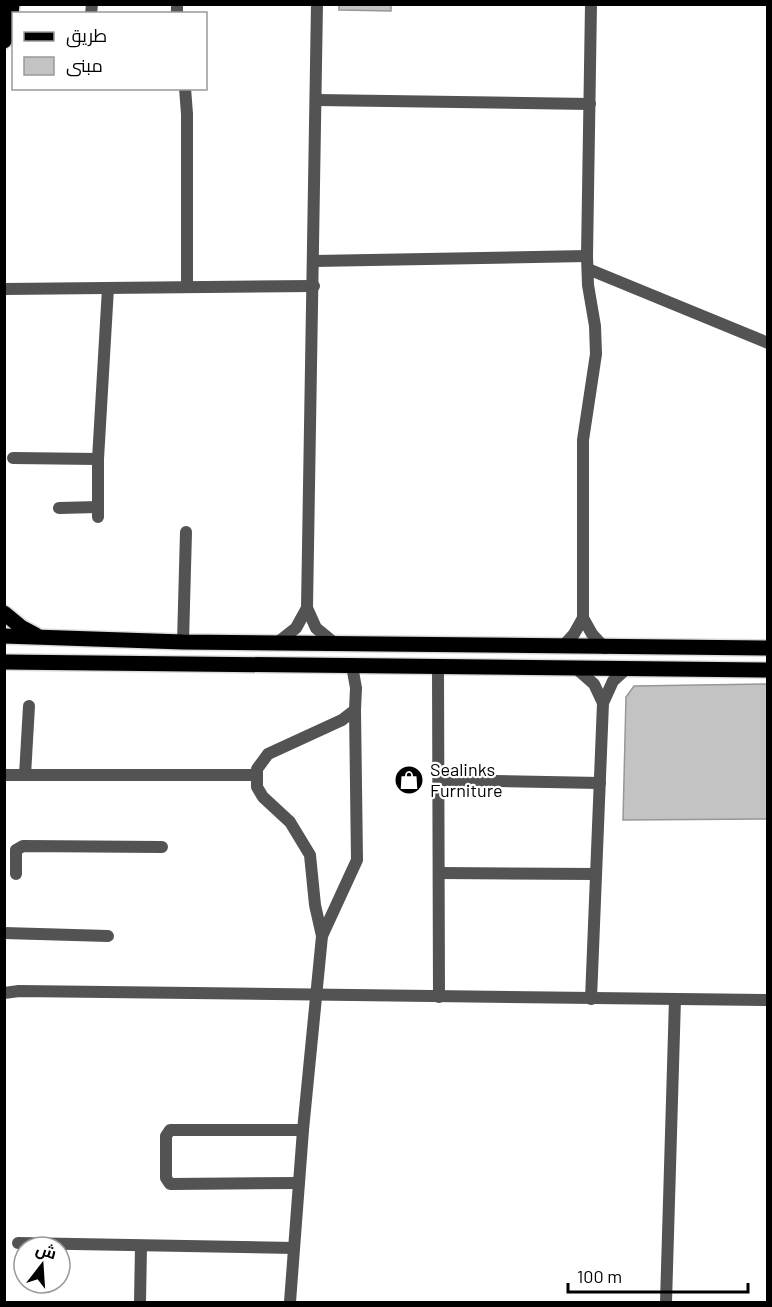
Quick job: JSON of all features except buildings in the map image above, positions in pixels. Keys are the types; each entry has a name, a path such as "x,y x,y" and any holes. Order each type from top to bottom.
{"main road":[{"path":"4,40 12,4"},
{"path":"4,613 21,627 39,636"},
{"path":"4,636 183,642 768,648"},
{"path":"4,662 578,670 768,670"},
{"path":"4,675 28,663"}],"street":[{"path":"317,4 308,608 316,628 333,642"},
{"path":"562,647 574,634 583,618 583,440 596,354 587,262 591,4"},
{"path":"184,90 187,114 187,287"},
{"path":"317,100 590,104"},
{"path":"314,261 587,262 768,343"},
{"path":"4,289 314,286"},
{"path":"59,508 98,512 98,459 108,288"},
{"path":"12,459 98,459"},
{"path":"183,642 186,532"},
{"path":"277,642 296,628 308,608"},
{"path":"583,618 592,634 605,648"},
{"path":"290,1302 298,1183 322,936 357,860 356,688 352,666"},
{"path":"438,668 439,997"},
{"path":"578,670 594,684 603,702"},
{"path":"591,999 603,702 613,681 625,670"},
{"path":"25,775 29,706"},
{"path":"322,936 315,905 310,855 290,822 260,792 256,775 260,763 268,754 342,720 355,710"},
{"path":"4,775 256,775"},
{"path":"438,780 600,783"},
{"path":"16,874 10,853 23,846 162,847"},
{"path":"439,873 596,874"},
{"path":"4,933 108,936"},
{"path":"4,982 19,991"},
{"path":"4,993 19,991 768,1000"},
{"path":"666,1302 675,999"},
{"path":"298,1183 170,1184 166,1178 166,1136 170,1130 303,1130"},
{"path":"72,1244 294,1248"},
{"path":"140,1302 141,1246"}],"place":[{"name":"Sealinks Furniture","path":"409,780"}]}
